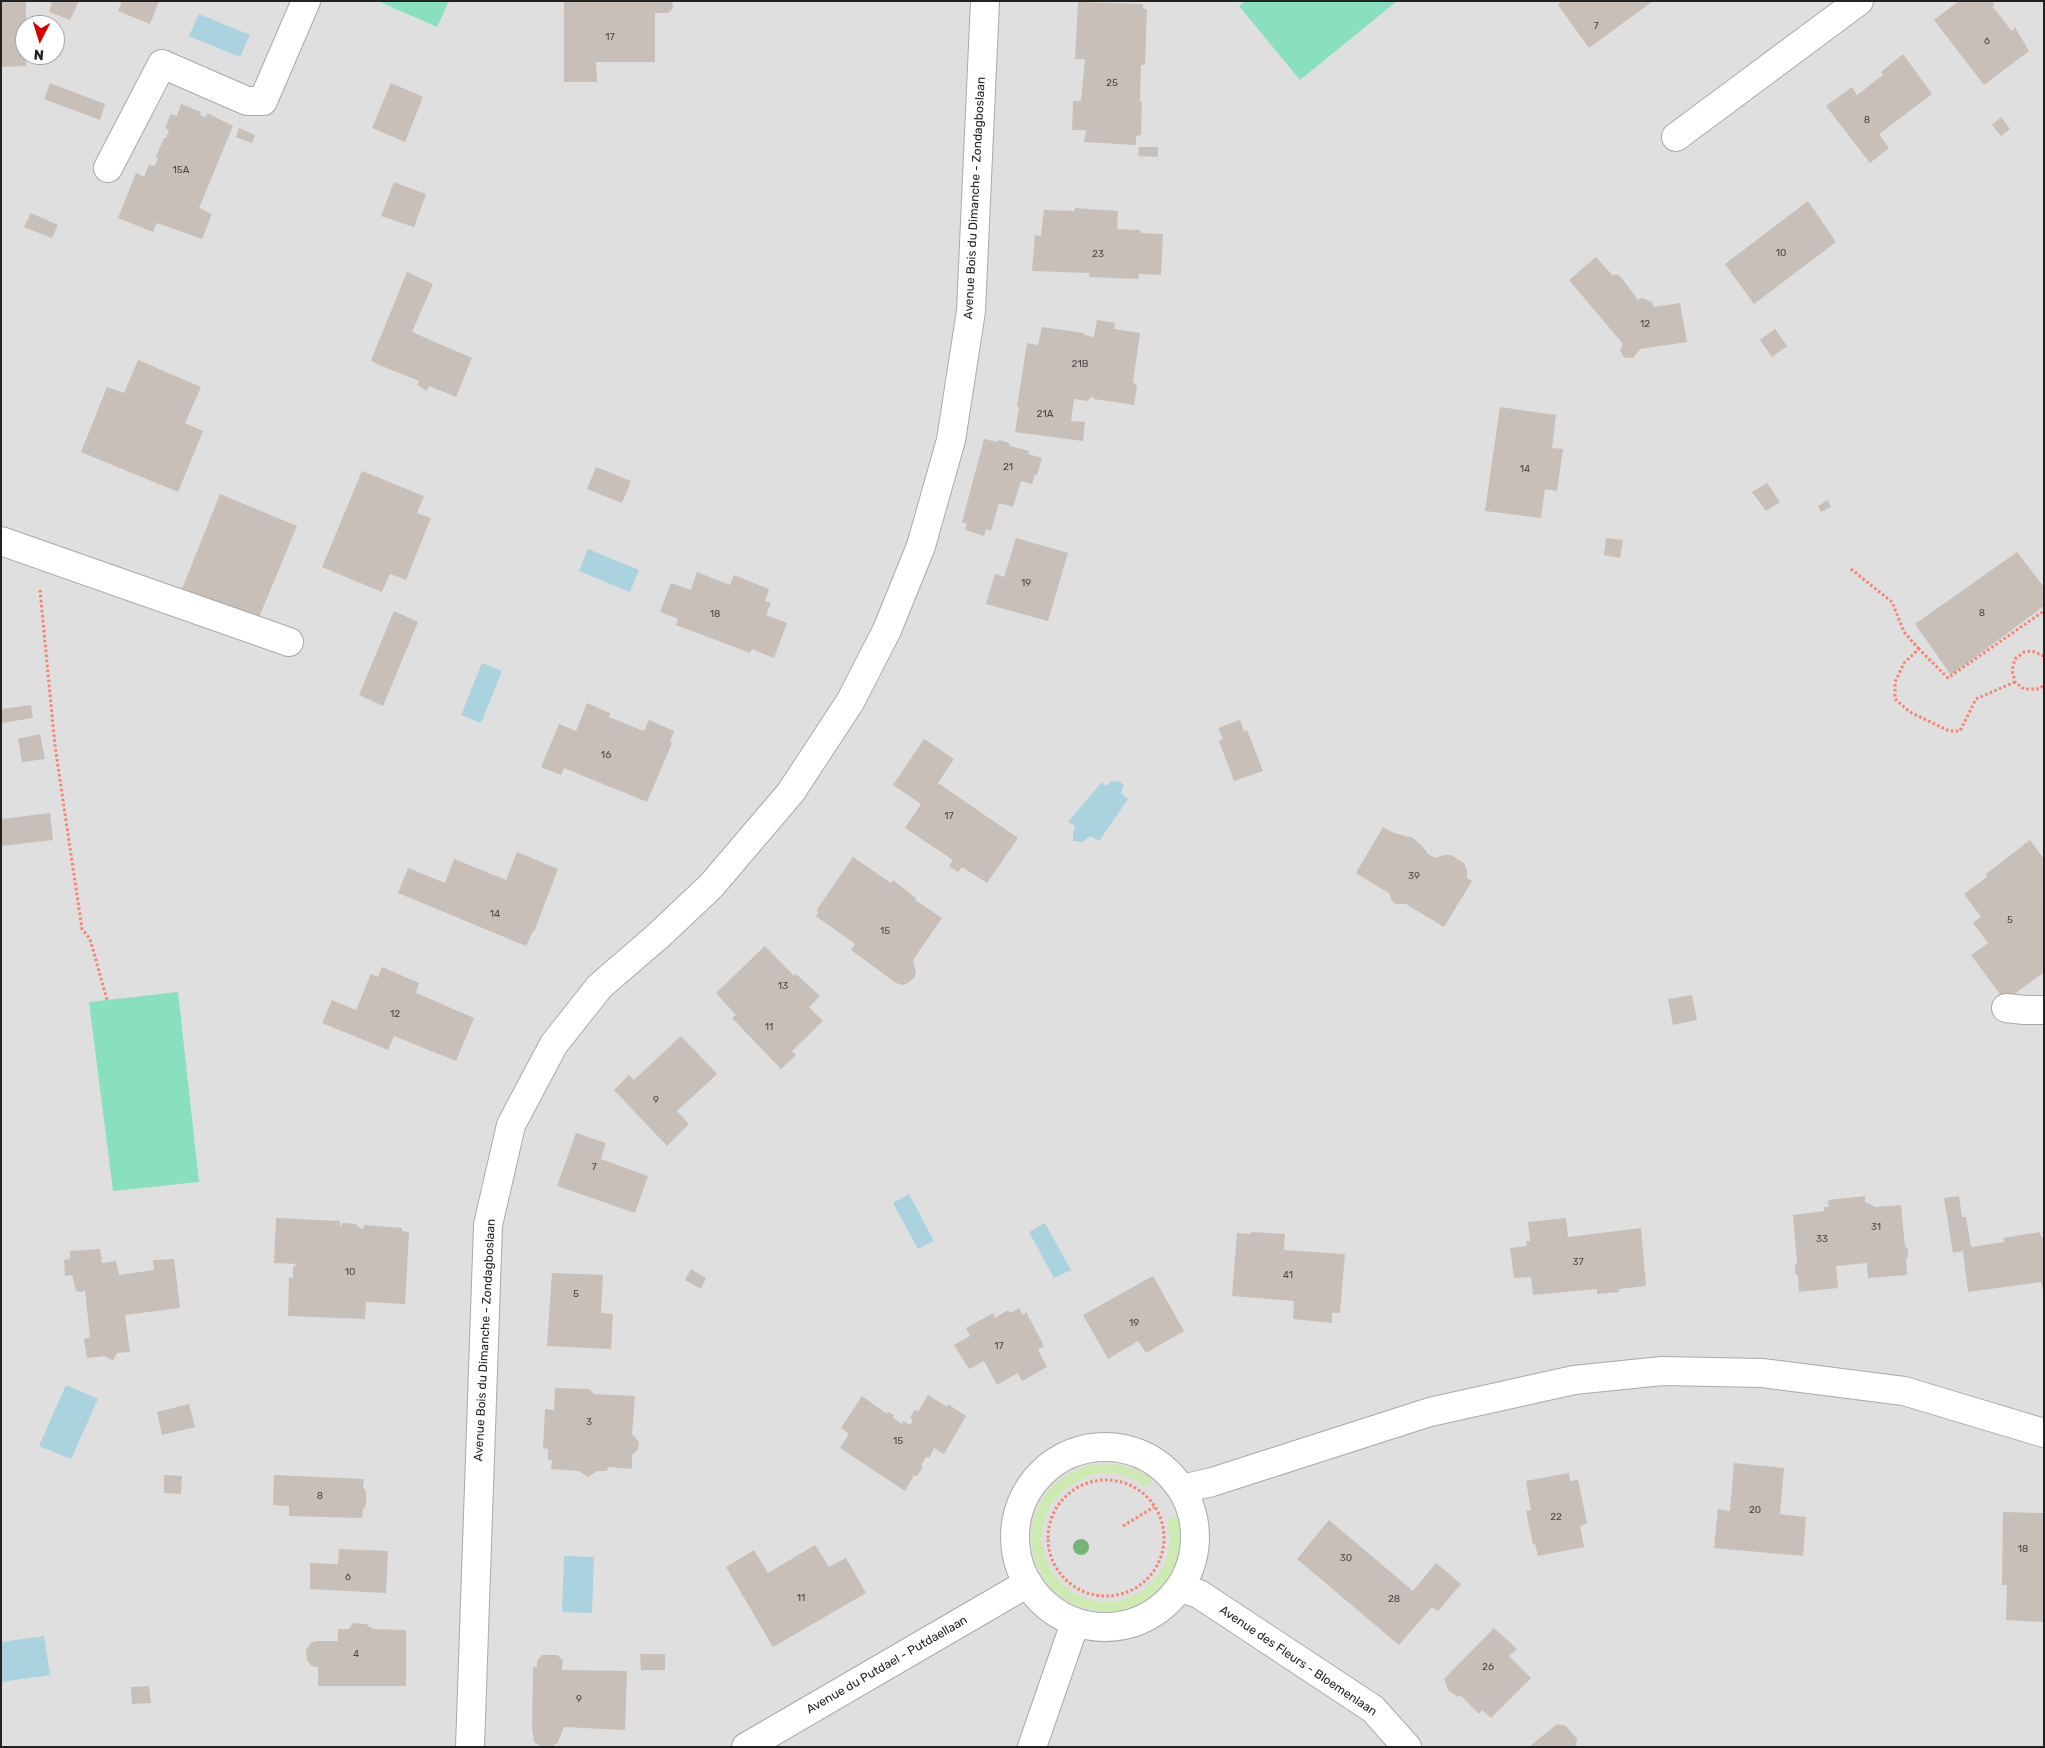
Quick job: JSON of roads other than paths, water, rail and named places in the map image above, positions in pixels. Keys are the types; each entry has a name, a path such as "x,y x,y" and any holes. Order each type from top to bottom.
{"street":[{"path":"108,168 162,64 246,101 263,101 306,1"},
{"name":"Avenue Bois du Dimanche - Zondagboslaan","path":"470,1747 488,1225 511,1125 554,1044 600,986 712,886 791,792 850,702 887,630 921,546 951,440 954,422 971,311 985,1"},
{"path":"1676,137 1859,1"},
{"path":"1,541 289,642"},
{"path":"2006,1008 2044,1010"},
{"path":"1182,1489 1212,1482 1430,1412 1574,1380 1662,1371 1762,1372 1904,1391 2044,1434"},
{"path":"1096,1448 1116,1448 1136,1452 1154,1461 1170,1473 1182,1489 1191,1508 1196,1528 1195,1549 1190,1570 1180,1588 1168,1603 1152,1615 1134,1623 1114,1627 1094,1627 1075,1623 1048,1607 1036,1596 1019,1565 1015,1545 1016,1526 1021,1506 1030,1488 1058,1460 1077,1452 1096,1448"},
{"name":"Avenue du Putdael - Putdaellaan","path":"746,1747 1028,1583"},
{"name":"Avenue des Fleurs - Bloemenlaan","path":"1180,1588 1200,1594 1373,1709 1408,1747"},
{"path":"1032,1747 1075,1623"}],"water":[{"path":"199,14 250,35 240,57 189,36"},
{"path":"588,549 639,570 630,592 579,571"},
{"path":"482,663 502,671 481,723 461,715"},
{"path":"1112,781 1120,782 1124,785 1121,793 1128,799 1099,841 1091,836 1082,842 1073,841 1075,826 1068,822 1102,782 1106,786"},
{"path":"909,1194 934,1241 918,1249 893,1203"},
{"path":"1045,1223 1071,1270 1054,1278 1029,1232"},
{"path":"66,1385 98,1399 71,1459 39,1446"},
{"path":"564,1556 594,1557 592,1613 562,1612"},
{"path":"44,1636 50,1675 1,1682 1,1642"}]}
